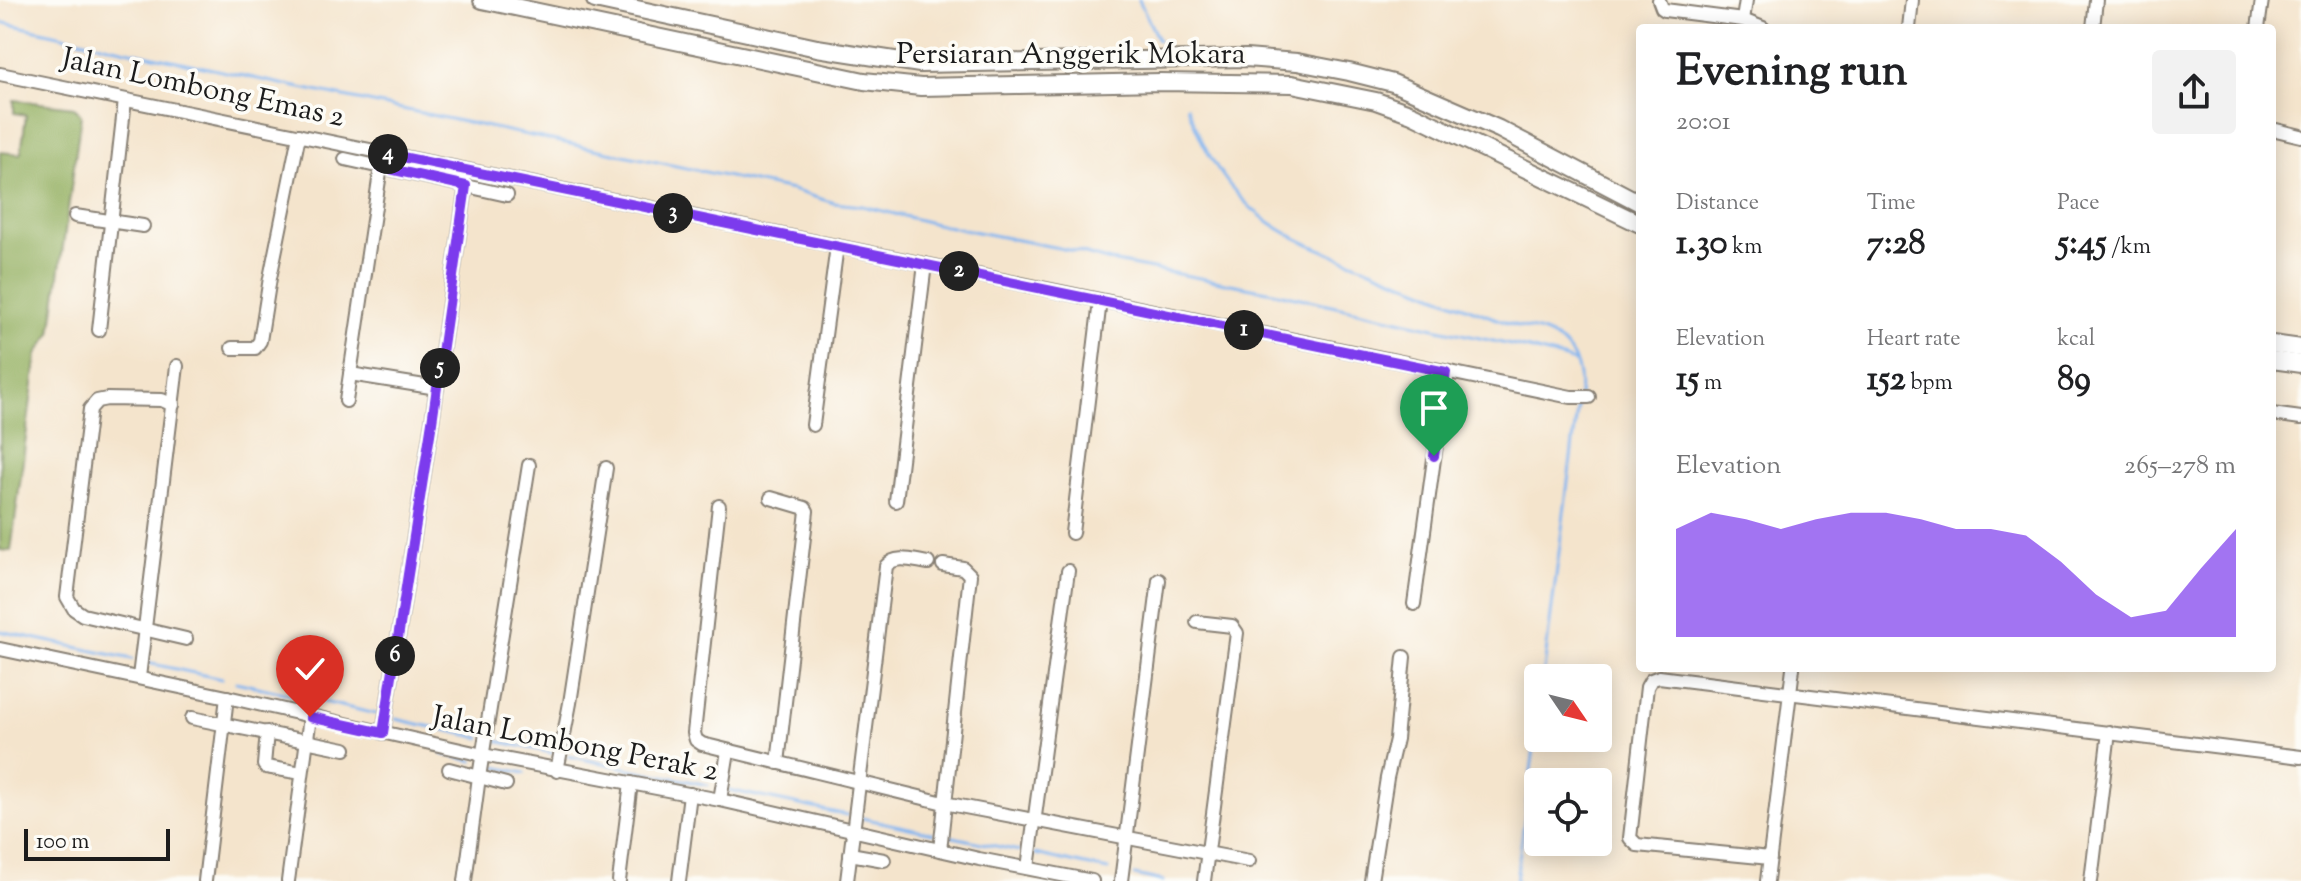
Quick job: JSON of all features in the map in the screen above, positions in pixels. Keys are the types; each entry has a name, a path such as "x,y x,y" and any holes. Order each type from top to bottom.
{"main road":[{"name":"Persiaran Anggerik Mokara","path":"482,0 864,81 921,87 1214,82 1292,84 1376,101 1412,114 1636,222"},
{"name":"Persiaran Anggerik Mokara","path":"595,0 817,48 920,64 1246,58 1297,62 1349,72 1393,83 1499,129 1636,201"},
{"path":"2276,345 2301,348"},
{"path":"2276,361 2301,364"}],"street":[{"path":"1659,0 1665,10 1753,24"},
{"path":"1743,20 1746,0"},
{"path":"1909,24 1912,0"},
{"path":"2093,24 2096,0"},
{"path":"2259,24 2262,0"},
{"name":"Jalan Lombong Emas 2","path":"0,74 298,141 383,153 1446,372 1571,397 1589,397"},
{"path":"99,330 125,100"},
{"path":"2276,130 2301,136"},
{"path":"232,348 255,348 260,341 298,141"},
{"path":"346,401 383,153"},
{"path":"345,159 507,195"},
{"path":"383,733 466,186"},
{"path":"75,216 143,226"},
{"path":"813,425 837,246"},
{"path":"896,501 925,264"},
{"path":"1072,533 1100,301"},
{"path":"139,677 177,366"},
{"path":"1414,604 1446,372"},
{"path":"350,374 437,388"},
{"path":"173,405 162,400 107,399 97,401 90,409 67,597 74,609 83,615 186,639"},
{"path":"2276,415 2301,418"},
{"path":"465,881 529,465"},
{"path":"557,771 606,468"},
{"path":"771,498 807,511 778,763"},
{"path":"719,506 694,733 696,740 728,751 944,803 1249,861"},
{"path":"847,881 886,566 897,558 928,563"},
{"path":"940,850 970,575 963,568 943,565"},
{"path":"1028,868 1068,571"},
{"path":"1121,881 1159,580"},
{"path":"1197,622 1232,626 1237,633 1204,881"},
{"name":"Jalan Lombong Perak 2","path":"0,649 557,771 720,800 1092,881"},
{"path":"1371,881 1396,739 1404,657"},
{"path":"1767,881 1792,672"},
{"path":"1770,858 1637,845 1632,842 1647,687 1651,680 1659,677 1790,692 2301,757"},
{"path":"205,881 227,697"},
{"path":"288,881 310,717"},
{"path":"192,718 345,749"},
{"path":"267,732 264,765 302,773"},
{"path":"2091,881 2109,732"},
{"path":"720,800 728,751"},
{"path":"449,769 506,784"},
{"path":"619,881 631,783"},
{"path":"679,881 690,794"},
{"path":"850,854 884,860"}],"green space":[{"path":"14,100 74,107 81,115 51,334 37,354 11,551 0,550 0,152 21,154 26,115 14,113"}],"waterway":[{"path":"1139,0 1158,40"},
{"path":"0,22 792,190 834,203 862,206 1110,261 1273,292 1529,349 1575,363"},
{"path":"1187,106 1218,169 1239,196 1266,220 1330,253 1502,321 1553,337 1574,358 1580,380 1579,395"},
{"path":"1545,664 1578,403"},
{"path":"0,631 132,659"},
{"path":"148,663 222,679"},
{"path":"236,682 376,714"},
{"path":"396,719 481,738"},
{"path":"497,741 552,753"},
{"path":"1516,881 1534,752"},
{"path":"442,754 473,761"},
{"path":"568,756 708,785"},
{"path":"491,766 525,773"},
{"path":"729,790 847,815"},
{"path":"862,818 933,833"},
{"path":"949,836 1019,851"},
{"path":"1035,854 1108,870"},
{"path":"1135,875 1163,881"}],"route":[{"path":"310,717 383,733 466,186 381,167 383,153 1446,372 1434,456"}]}
